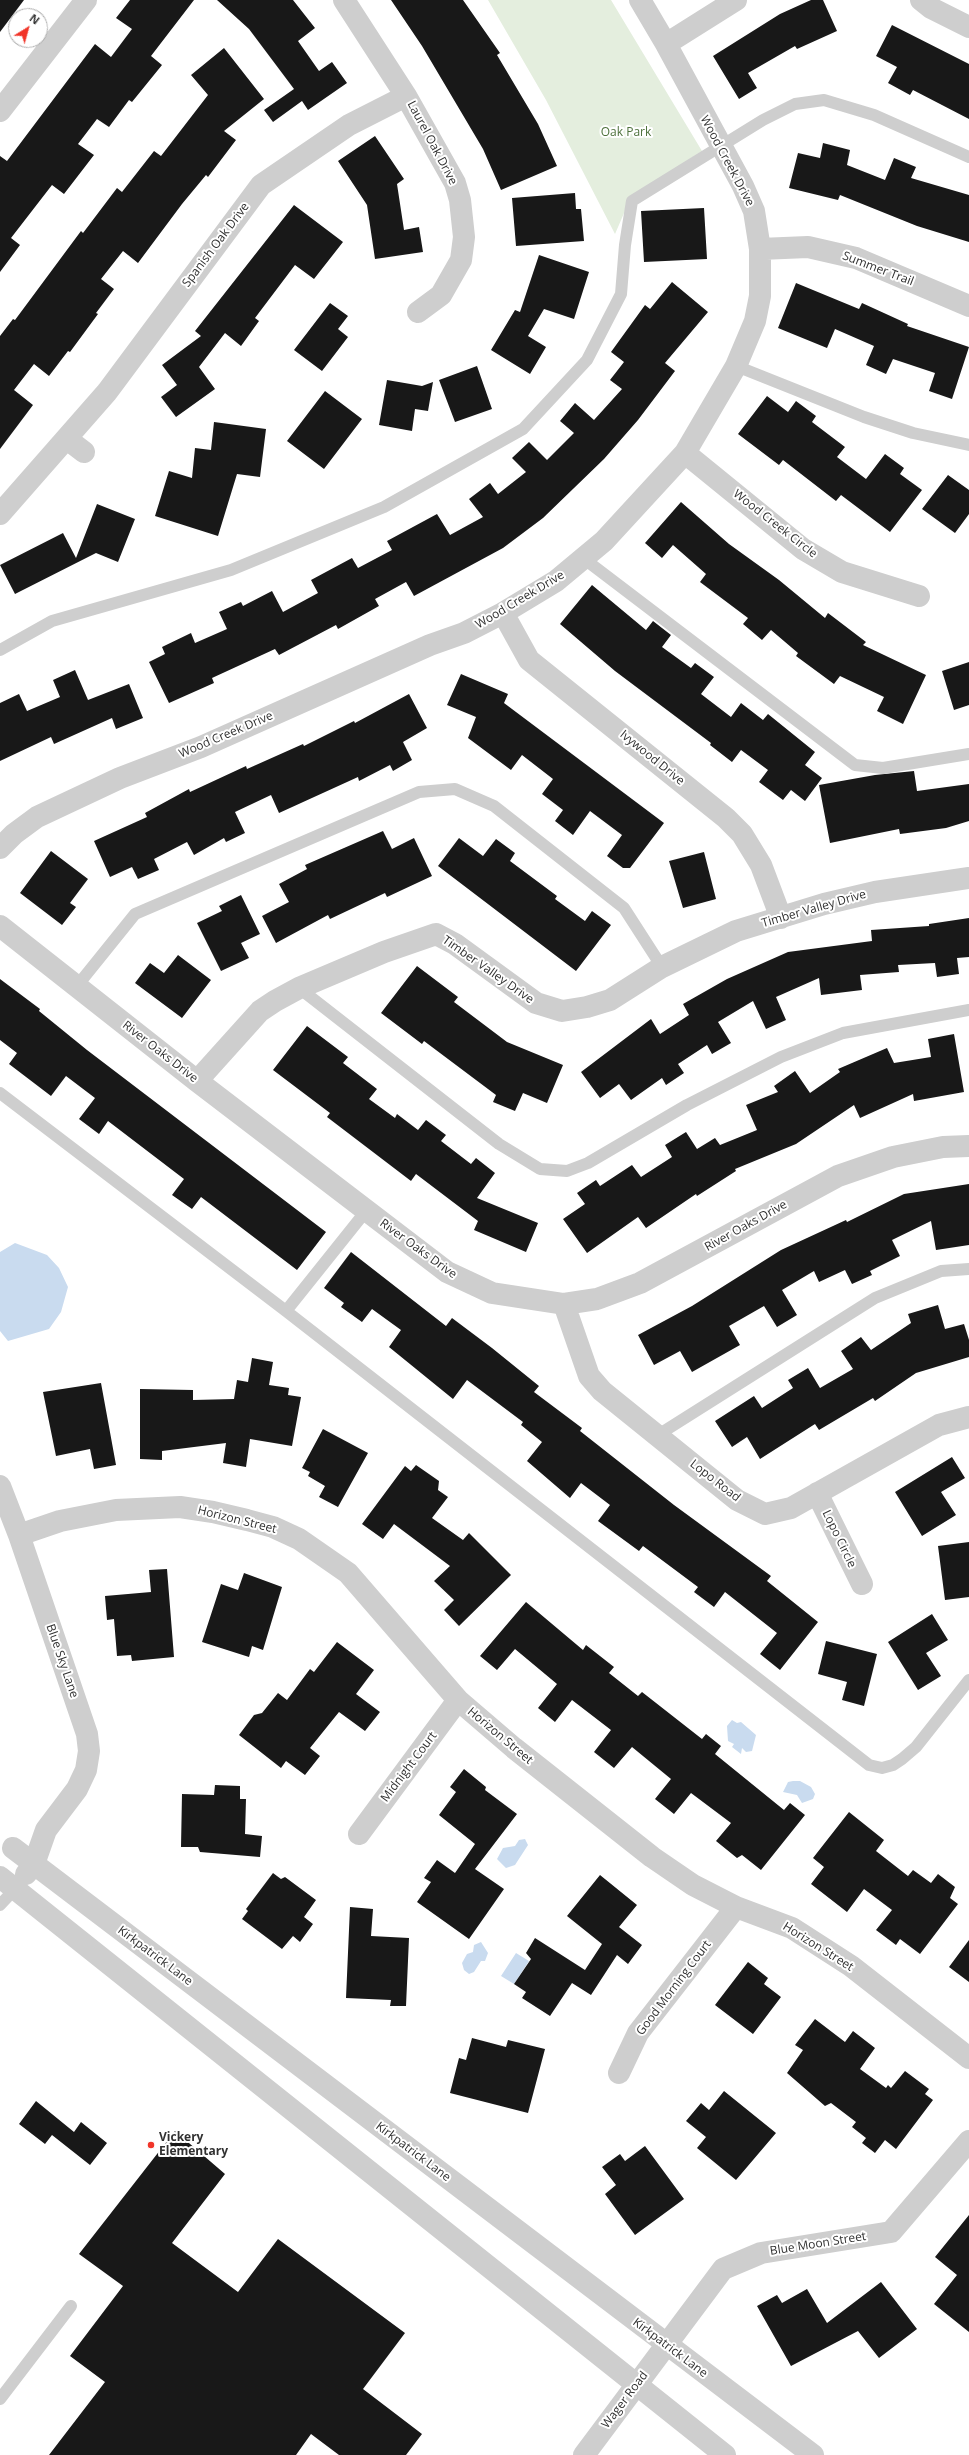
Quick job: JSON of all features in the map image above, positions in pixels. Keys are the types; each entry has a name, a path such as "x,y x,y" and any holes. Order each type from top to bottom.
{"street":[{"path":"0,111 86,0"},
{"name":"Laurel Oak Drive","path":"344,0 406,96 454,183 460,200 464,237 461,260 441,295 418,312"},
{"name":"Wood Creek Drive","path":"0,848 14,834 37,817 120,778 201,746 430,645 464,633 503,613 556,580 604,541 685,453 736,366 755,321 760,296 760,249 754,211 743,186 720,147 666,44 640,0"},
{"path":"666,44 736,0"},
{"path":"921,0 931,8 969,26"},
{"name":"Spanish Oak Drive","path":"0,514 107,392 261,185 349,125 406,96"},
{"name":"Summer Trail","path":"760,249 808,247 856,258 969,306"},
{"path":"67,439 84,452"},
{"name":"Wood Creek Circle","path":"685,453 803,549 842,572 919,596"},
{"name":"Ivywood Drive","path":"503,613 529,660 726,818 742,834 761,865 781,918"},
{"name":"Timber Valley Drive","path":"197,1081 260,1011 299,988 384,952 436,934 455,944 536,1004 562,1011 587,1007 610,1000 662,967 736,931 824,904 875,892 969,878"},
{"name":"River Oaks Drive","path":"0,926 197,1081 447,1272 470,1285 492,1293 564,1304 597,1299 640,1283 838,1176 893,1157 943,1147 969,1146"},
{"name":"Lopo Road","path":"564,1304 589,1376 602,1391 737,1500 766,1514 791,1508 939,1425 969,1417"},
{"name":"Blue Sky Lane","path":"0,1486 19,1534 87,1734 88,1751 86,1770 77,1789 46,1830 34,1864 7,1883"},
{"name":"Lopo Circle","path":"817,1493 862,1584"},
{"name":"Horizon Street","path":"19,1534 60,1521 116,1510 180,1507 213,1512 272,1527 298,1539 348,1573 458,1700 514,1748 652,1857 693,1885 736,1907 792,1928 851,1966 969,2058"},
{"name":"Midnight Court","path":"359,1834 458,1700"},
{"name":"Blue Sky Lane","path":"6,1856 46,1830"},
{"name":"Kirkpatrick Lane","path":"6,1856 34,1864 667,2346 813,2455"},
{"path":"7,1883 636,2386 725,2455"},
{"name":"Good Morning Court","path":"619,2073 638,2033 736,1907"},
{"name":"Blue Moon Street","path":"667,2346 723,2269 761,2253 891,2232 969,2141"},
{"name":"Wager Road","path":"584,2455 667,2346"}],"lane":[{"path":"0,650 52,621 230,570 384,507 523,429 587,360 621,294 625,245 632,201 763,120 795,104 824,100 874,115 969,156"},
{"path":"736,366 864,417 913,432 969,445"},
{"path":"583,558 855,765 883,768 969,754"},
{"path":"77,986 134,914 419,792 455,789 494,806 624,908 662,967"},
{"path":"299,988 499,1144 540,1169 567,1171 588,1163 687,1105 782,1056 843,1033 969,1010"},
{"path":"0,1093 286,1311 869,1765 882,1768 893,1766 902,1759 916,1747 969,1680"},
{"path":"286,1311 366,1211"},
{"path":"658,1435 875,1298 941,1272 969,1269"},
{"path":"0,1905 7,1883"},
{"path":"0,2399 71,2306"}],"green space":[{"name":"Oak Park","path":"488,0 611,0 702,151 631,197 615,234 546,100"}],"water":[{"path":"15,1243 47,1255 59,1268 68,1287 61,1312 49,1329 8,1341 0,1331 0,1252"},
{"path":"732,1720 737,1723 741,1722 756,1735 752,1751 746,1752 742,1748 741,1754 732,1747 734,1744 728,1741 727,1726"},
{"path":"800,1781 811,1787 815,1794 813,1799 802,1803 797,1795 783,1792 788,1782"},
{"path":"525,1839 528,1845 515,1865 506,1868 497,1859 503,1848 515,1846 519,1840"},
{"path":"481,1942 488,1953 485,1961 481,1961 474,1972 469,1974 464,1970 462,1963 467,1954 473,1952 474,1945"},
{"path":"516,1953 529,1961 514,1984 501,1976"}],"building":[{"path":"0,0 24,0 18,8 8,8 8,21 0,32"},
{"path":"130,0 194,0 151,56 162,65 132,102 129,100 109,127 97,119 78,144 94,155 64,194 52,185 11,238 20,245 0,272 0,156 7,161 95,44 111,57 132,29 116,18"},
{"path":"217,0 293,0 315,28 298,41 319,71 332,62 347,83 308,110 302,101 273,122 264,110 294,89 249,29"},
{"path":"391,0 463,0 500,53 497,55 538,124 557,166 501,190 483,149 422,46"},
{"path":"811,0 823,0 837,31 797,49 795,46 748,73 757,88 739,99 713,56 780,14"},
{"path":"892,25 969,64 969,119 913,90 910,95 888,83 897,67 876,56"},
{"path":"224,48 264,99 224,131 236,140 208,177 206,175 182,204 138,263 123,251 101,279 114,289 70,352 68,351 49,376 34,364 14,390 33,405 0,449 0,336 13,319 15,320 81,231 83,233 117,188 122,192 154,151 161,156 208,95 191,75"},
{"path":"375,136 404,179 397,184 404,230 419,227 423,252 375,259 367,205 338,161"},
{"path":"823,143 850,150 847,165 885,180 894,158 916,167 911,178 969,195 969,242 917,226 840,195 838,200 789,188 798,153 820,158"},
{"path":"575,193 576,209 581,209 584,241 516,246 512,198"},
{"path":"294,205 343,242 314,279 295,265 255,318 259,321 241,346 225,333 199,367 215,389 176,417 161,397 177,385 162,365 201,336 195,331"},
{"path":"704,208 707,259 644,262 641,211"},
{"path":"539,255 589,272 574,319 544,309 528,336 546,347 530,374 491,350 515,310 520,312"},
{"path":"672,282 708,312 665,363 675,371 638,420 604,459 543,518 503,548 414,596 406,582 375,599 379,606 338,629 336,625 279,655 275,649 212,678 214,683 169,703 149,662 165,654 162,647 191,633 195,643 227,629 219,612 241,602 243,606 272,591 283,612 318,593 311,580 352,558 358,568 392,550 387,541 437,514 450,535 483,517 469,499 490,483 498,494 526,472 512,458 529,442 547,460 574,433 560,421 575,403 594,420 622,389 610,380 624,362 611,352 645,305 650,309"},
{"path":"796,283 859,309 862,303 908,324 907,326 969,347 952,399 929,391 935,373 893,359 886,374 866,365 874,346 835,329 827,348 778,328"},
{"path":"330,303 348,316 338,329 348,337 322,371 294,350"},
{"path":"477,366 492,409 455,422 439,380"},
{"path":"387,380 422,386 433,382 428,411 415,409 412,431 379,425"},
{"path":"325,391 362,419 324,469 287,441"},
{"path":"767,396 788,412 796,401 816,416 812,422 845,447 837,457 866,479 885,454 904,468 900,474 922,490 890,532 841,495 836,501 783,460 779,465 738,434"},
{"path":"214,422 266,429 260,477 237,474 218,536 155,516 169,471 192,478 195,448 211,450"},
{"path":"948,475 969,490 969,514 955,533 922,509"},
{"path":"681,502 729,544 779,580 825,618 828,613 866,642 863,645 926,675 903,724 877,711 884,697 840,676 834,684 796,656 798,653 771,630 762,640 743,624 748,618 700,582 706,574 673,545 662,558 645,543"},
{"path":"97,504 135,519 118,562 96,553 15,594 0,565 63,533 76,558"},
{"path":"592,585 646,630 653,621 671,635 662,647 691,668 695,663 714,677 701,694 731,717 741,703 763,720 768,714 815,752 805,765 822,778 805,801 791,790 783,800 759,782 768,770 741,750 732,762 710,745 711,743 615,671 560,624"},
{"path":"969,662 969,705 954,710 942,671"},
{"path":"75,670 88,700 129,684 143,718 116,729 112,718 54,744 51,737 0,761 0,703 19,694 27,711 60,697 53,680"},
{"path":"461,674 508,694 504,703 664,823 630,868 623,868 607,856 622,835 590,811 573,835 555,821 563,810 542,794 553,779 522,755 511,770 468,738 476,717 447,705"},
{"path":"409,694 427,728 403,742 412,760 393,771 390,765 359,781 358,777 279,813 271,795 235,812 245,833 226,842 224,838 194,855 187,842 154,859 159,870 138,879 132,867 110,877 94,841 147,817 145,813 189,789 190,792 246,766 247,769 303,744 304,746 354,721 355,723"},
{"path":"914,771 917,791 969,784 969,821 946,828 900,834 899,829 830,843 819,785 875,775"},
{"path":"383,831 392,849 414,838 432,876 387,897 385,893 330,919 328,915 276,943 262,916 289,902 279,884 307,869 305,865"},
{"path":"459,838 483,856 496,839 515,853 510,861 557,896 555,899 585,921 592,911 611,925 576,971 438,866"},
{"path":"51,851 88,879 70,903 76,907 62,925 20,893"},
{"path":"704,852 716,899 683,908 669,861"},
{"path":"241,895 260,934 241,943 249,958 221,971 197,923 222,911 219,906"},
{"path":"969,918 969,957 957,958 959,974 937,977 935,963 898,965 899,972 860,975 862,990 821,995 819,978 776,997 786,1020 766,1029 753,1001 718,1022 731,1043 712,1054 707,1045 678,1064 684,1073 666,1085 662,1078 631,1100 619,1084 600,1098 581,1072 651,1019 660,1034 689,1015 683,1004 727,979 788,952 872,941 871,930 929,926 929,924"},
{"path":"178,955 211,980 182,1018 135,983 150,963 164,973"},
{"path":"417,966 458,997 454,1002 507,1042 563,1065 547,1103 523,1093 515,1111 493,1102 496,1095 424,1041 422,1044 381,1013"},
{"path":"0,979 40,1009 39,1011 87,1050 326,1232 297,1270 201,1197 192,1209 172,1195 184,1179 108,1121 99,1134 79,1119 95,1098 66,1076 51,1096 9,1064 17,1053 0,1040"},
{"path":"307,1026 348,1057 343,1063 377,1089 369,1099 395,1118 397,1114 418,1130 426,1120 446,1135 441,1141 471,1164 476,1158 495,1173 477,1198 538,1223 526,1252 474,1230 478,1221 416,1174 411,1181 327,1117 330,1113 273,1070"},
{"path":"954,1034 964,1092 914,1101 913,1094 860,1118 854,1105 796,1144 735,1169 736,1171 697,1196 696,1194 646,1228 638,1217 587,1253 563,1219 585,1204 577,1193 596,1180 600,1186 632,1165 641,1177 672,1157 665,1145 686,1132 697,1149 715,1138 720,1145 757,1130 746,1105 778,1092 774,1086 795,1071 810,1093 840,1072 838,1069 887,1048 894,1063 931,1057 928,1039"},
{"path":"969,1184 969,1245 936,1250 931,1221 892,1240 900,1256 870,1271 872,1275 852,1284 845,1270 819,1282 814,1271 782,1290 797,1315 777,1327 764,1306 729,1326 740,1345 692,1372 680,1351 654,1365 638,1335 692,1306 781,1250 846,1220 847,1222 904,1194"},
{"path":"351,1252 446,1326 452,1318 492,1348 539,1386 534,1392 582,1428 580,1431 674,1505 771,1576 767,1581 818,1622 780,1670 760,1654 777,1633 725,1592 714,1607 694,1592 698,1587 643,1546 639,1551 598,1521 610,1505 581,1483 570,1498 527,1461 542,1442 521,1425 523,1422 467,1380 453,1399 389,1347 401,1330 372,1309 362,1322 341,1307 344,1303 324,1288"},
{"path":"938,1305 945,1329 964,1324 969,1340 969,1357 916,1373 875,1401 873,1398 819,1430 815,1424 760,1459 747,1437 732,1447 715,1421 754,1396 762,1408 793,1388 788,1380 808,1368 820,1388 853,1369 841,1351 861,1337 871,1350 911,1323 908,1314"},
{"path":"252,1358 273,1362 269,1385 289,1388 288,1395 301,1397 292,1446 250,1439 246,1467 223,1463 226,1443 162,1451 162,1460 140,1459 140,1389 193,1390 193,1400 234,1399 237,1380 248,1382"},
{"path":"101,1383 116,1465 94,1469 90,1449 56,1456 43,1392"},
{"path":"323,1429 368,1453 338,1507 319,1497 325,1486 308,1476 310,1472 302,1468"},
{"path":"952,1457 965,1478 941,1492 956,1515 922,1536 895,1492"},
{"path":"416,1465 439,1481 438,1490 448,1497 432,1518 463,1540 469,1533 511,1575 459,1626 444,1610 454,1600 434,1581 450,1566 394,1524 383,1539 362,1524 405,1466 411,1471"},
{"path":"969,1542 969,1597 945,1600 938,1546"},
{"path":"167,1569 174,1657 132,1661 131,1655 117,1656 114,1619 107,1620 105,1596 151,1592 149,1570"},
{"path":"244,1573 282,1587 263,1650 252,1646 249,1657 202,1642 221,1584 238,1590"},
{"path":"526,1602 583,1650 586,1645 614,1667 609,1673 638,1696 642,1692 702,1739 706,1734 721,1746 715,1754 784,1810 790,1803 805,1815 761,1870 742,1855 737,1858 716,1841 731,1823 691,1793 674,1814 655,1799 671,1779 632,1747 614,1768 594,1752 611,1730 572,1700 555,1722 538,1708 557,1684 515,1649 497,1670 480,1656"},
{"path":"932,1614 948,1640 926,1653 941,1676 918,1690 888,1642"},
{"path":"826,1641 877,1654 864,1706 842,1700 847,1682 818,1674"},
{"path":"337,1642 374,1670 356,1694 380,1712 365,1731 339,1712 310,1748 320,1756 305,1775 286,1761 281,1768 239,1735 254,1715 262,1713 278,1693 287,1700 310,1669 314,1672"},
{"path":"464,1769 486,1787 485,1790 517,1814 475,1869 504,1889 469,1939 417,1902 431,1882 424,1878 437,1860 455,1873 475,1844 439,1815 456,1792 450,1787"},
{"path":"215,1785 240,1786 240,1799 246,1799 245,1834 262,1836 260,1857 200,1852 198,1847 181,1847 182,1794 214,1795"},
{"path":"849,1812 884,1840 876,1851 908,1876 913,1870 931,1883 938,1874 955,1887 950,1898 958,1904 920,1954 900,1939 896,1945 876,1930 892,1910 864,1889 847,1912 811,1884 824,1867 813,1858"},
{"path":"273,1873 281,1879 285,1877 316,1900 304,1917 313,1924 300,1942 293,1936 282,1949 242,1919 248,1911 246,1909"},
{"path":"600,1875 637,1905 619,1927 642,1945 628,1964 617,1955 591,1995 572,1983 550,2016 522,1998 526,1992 514,1984 531,1959 526,1953 535,1938 585,1970 602,1944 567,1916"},
{"path":"350,1907 373,1909 371,1936 409,1938 406,2006 390,2006 391,2000 346,1998"},
{"path":"969,1940 969,1982 949,1967"},
{"path":"748,1962 768,1978 764,1984 781,1997 753,2034 715,2005"},
{"path":"815,2019 845,2042 853,2031 875,2048 860,2069 886,2088 888,2085 891,2088 905,2071 929,2089 925,2094 933,2100 896,2149 885,2140 875,2153 862,2143 866,2138 852,2127 856,2122 831,2103 825,2106 787,2073 803,2050 795,2045"},
{"path":"472,2038 506,2047 508,2040 545,2049 528,2113 450,2093 459,2058 466,2060"},
{"path":"724,2091 776,2133 736,2180 697,2148 706,2137 686,2121 701,2103 709,2110"},
{"path":"36,2101 74,2132 81,2122 107,2143 90,2165 52,2135 45,2144 19,2124"},
{"path":"175,2131 225,2174 172,2243 238,2292 278,2239 405,2333 363,2389 422,2434 406,2455 339,2455 311,2434 296,2455 49,2455 105,2382 70,2356 123,2286 79,2254"},
{"path":"645,2146 684,2199 635,2235 605,2194 616,2185 602,2167 620,2154 625,2161"},
{"path":"969,2215 969,2332 934,2304 957,2275 935,2257"},
{"path":"881,2282 917,2329 879,2358 858,2331 791,2366 757,2306 777,2295 782,2303 807,2289 827,2323"}],"place":[{"name":"Vickery Elementary","path":"151,2145"}]}
